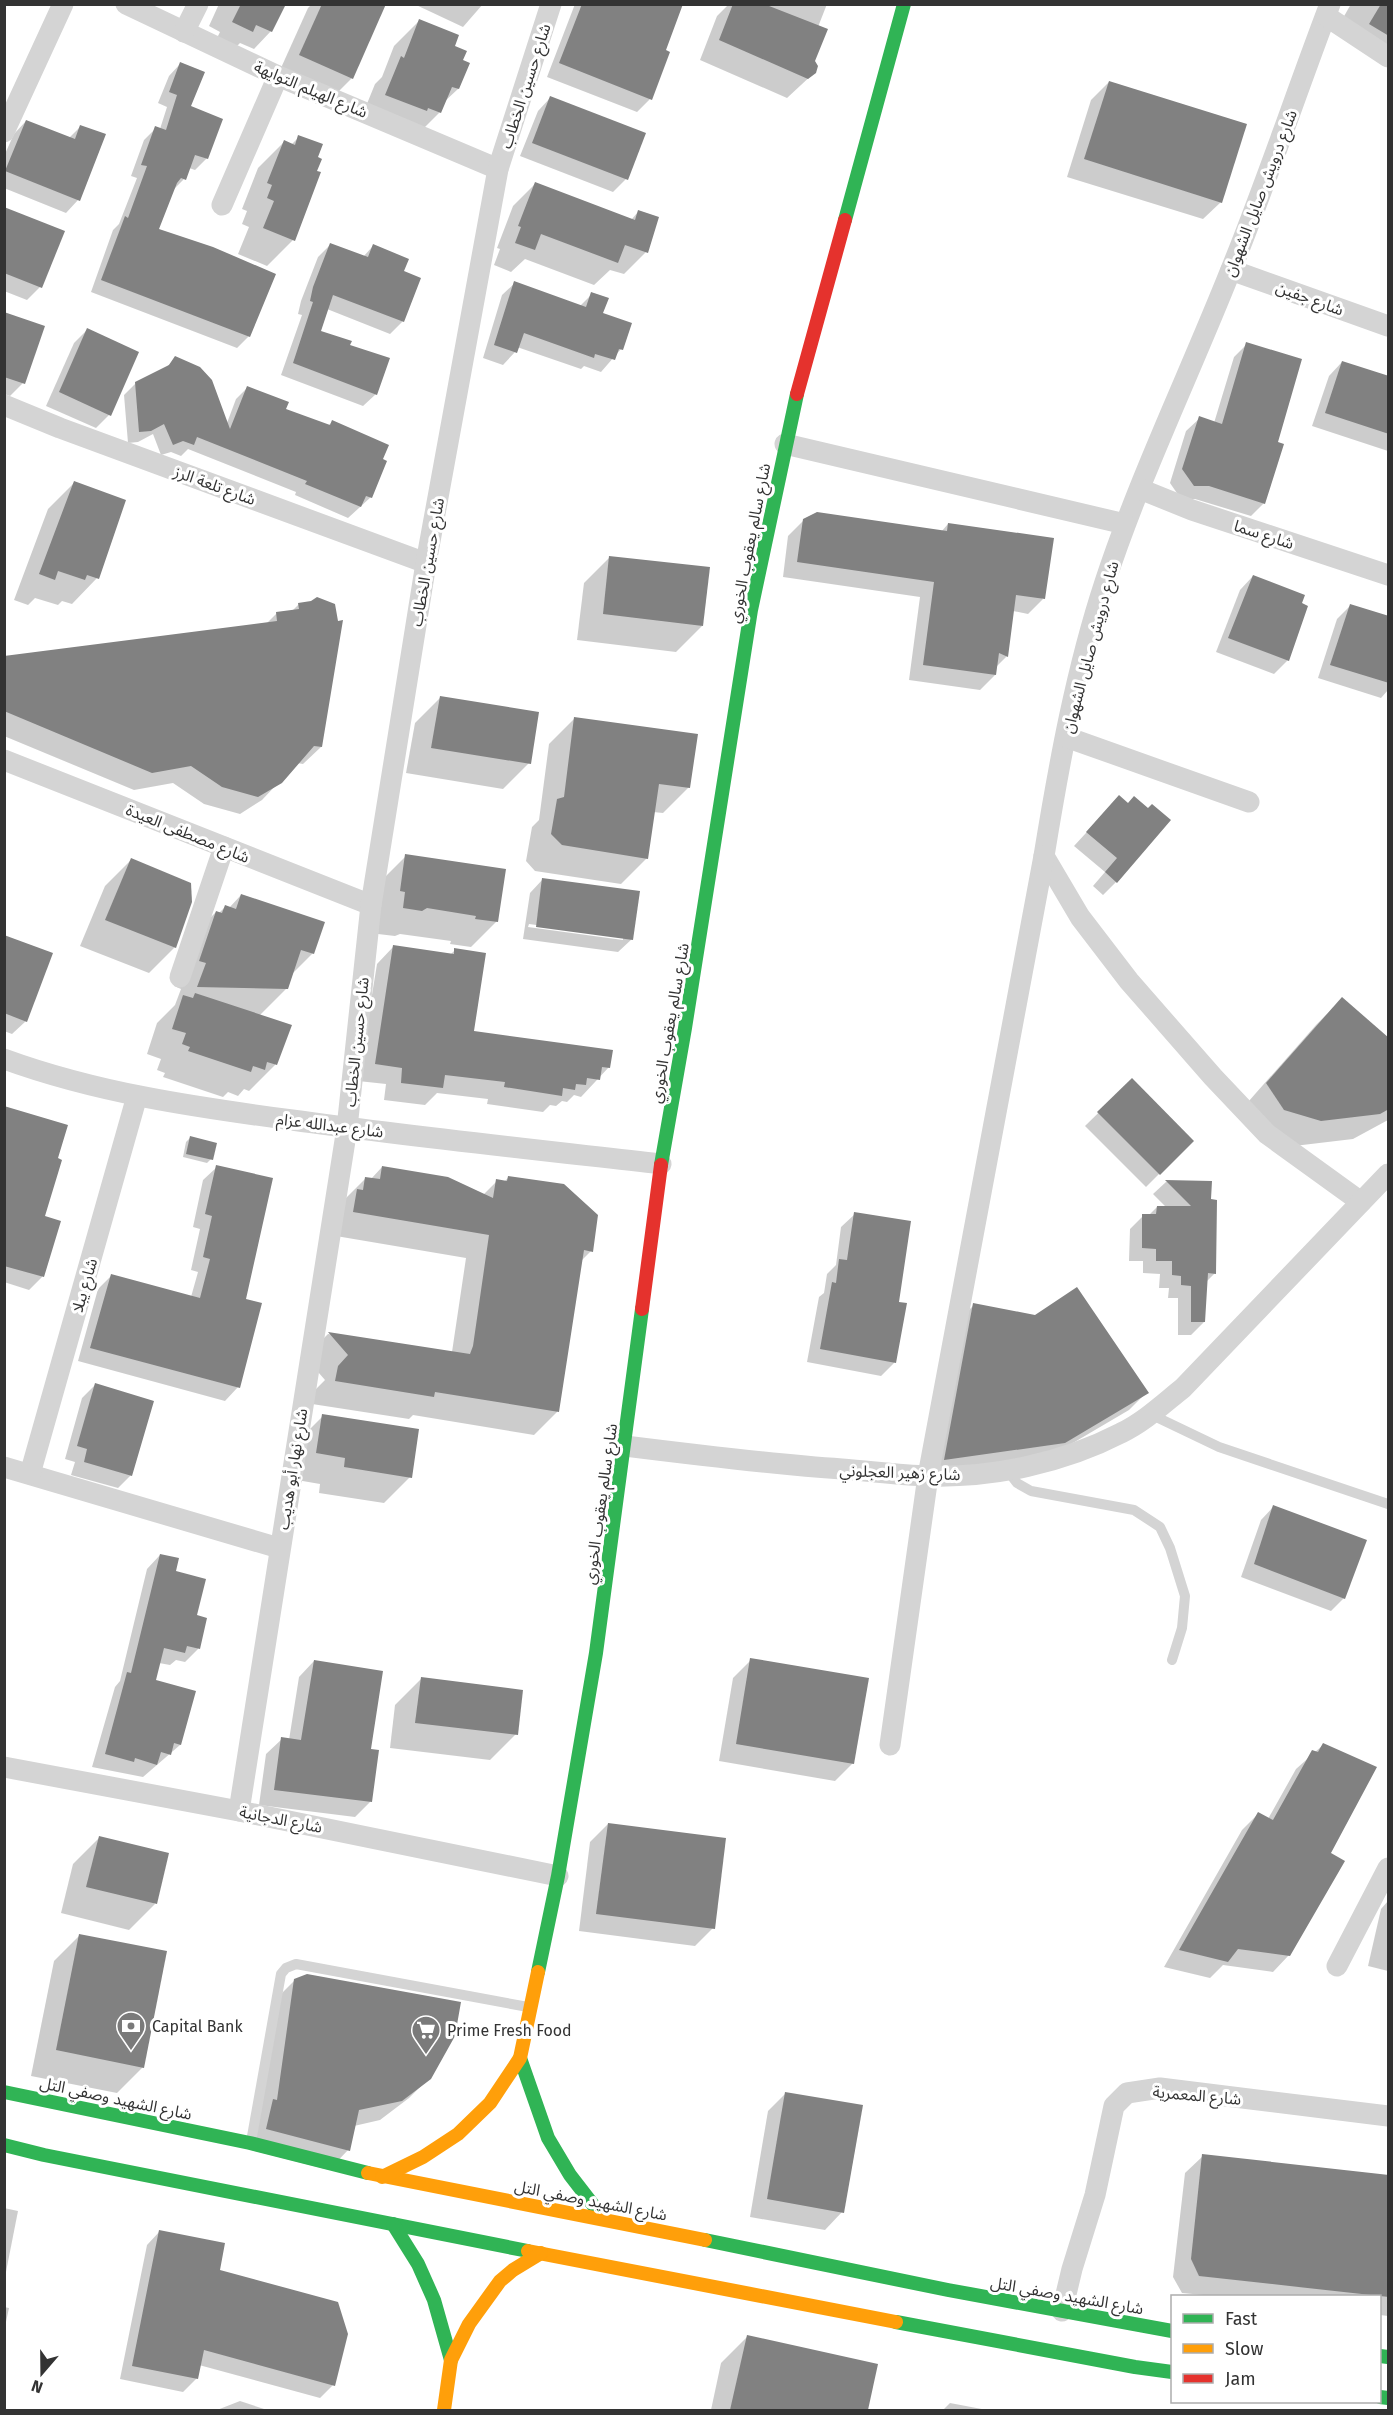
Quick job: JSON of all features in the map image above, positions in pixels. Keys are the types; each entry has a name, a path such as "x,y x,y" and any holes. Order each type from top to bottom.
{"street":[{"path":"4,132 63,4"},
{"name":"شارع الهيلم التوايهة","path":"126,4 278,76 498,169"},
{"path":"184,32 198,4"},
{"name":"شارع حسين الخطاب","path":"347,1128 371,905 426,563 498,169 551,4"},
{"name":"شارع سالم يعقوب الخوري","path":"382,2177 423,2157 458,2134 490,2103 520,2058 558,1876 596,1653 661,1164 685,1029 752,610 785,444 904,4"},
{"path":"1328,10 1389,57"},
{"name":"شارع درويش صايل الشهوان","path":"891,1745 928,1476 1066,737 1098,606 1125,524 1231,270 1328,10"},
{"path":"222,205 278,76"},
{"name":"شارع جفين","path":"1231,270 1389,326"},
{"name":"شارع تلعة الرز","path":"4,405 60,428 426,563"},
{"path":"785,444 1125,524"},
{"name":"شارع سما","path":"1140,489 1192,510 1389,575"},
{"path":"1066,737 1249,802"},
{"name":"شارع مصطفى العيدة","path":"4,760 371,905"},
{"path":"180,978 224,847"},
{"path":"1044,856 1080,917 1129,981 1213,1077 1268,1134 1361,1202"},
{"name":"شارع عبدالله عزام","path":"4,1059 33,1069 137,1096 185,1105 347,1128 661,1164"},
{"name":"شارع يبلا","path":"30,1474 137,1096"},
{"name":"شارع نهار أبو هديب","path":"239,1810 347,1128"},
{"name":"شارع زهير العجلوني","path":"625,1446 771,1464 928,1476 1007,1470 1081,1451 1122,1432 1183,1388 1389,1174"},
{"path":"4,1467 279,1548"},
{"name":"شارع الدجانية","path":"4,1767 239,1810 558,1876"},
{"path":"1337,1966 1389,1868"},
{"path":"520,2058 548,2138 570,2175 603,2219"},
{"name":"شارع المعمرية","path":"1062,2312 1072,2269 1095,2195 1114,2106 1127,2093 1160,2088 1389,2116"},
{"name":"شارع الشهيد وصفي التل","path":"4,2092 250,2143 382,2177 603,2219 1062,2312 1171,2331"},
{"path":"4,2145 541,2253 1135,2367 1171,2372"},
{"path":"393,2224 418,2264 434,2300 451,2360"},
{"path":"444,2410 451,2360 469,2324 490,2292 513,2270 541,2253"}],"lane":[{"path":"1150,1414 1219,1447 1389,1504"},
{"path":"1007,1470 1017,1483 1032,1491 1134,1510 1160,1527 1170,1548 1185,1596 1182,1628 1172,1660"},
{"path":"250,2143 281,1974 290,1966 296,1964 531,2008"}],"building":[{"path":"241,4 286,4 272,32 256,25 253,32 232,22"},
{"path":"322,4 386,4 353,79 299,55"},
{"path":"582,4 683,4 666,50 670,52 652,100 559,63"},
{"path":"733,4 764,4 828,29 815,61 818,66 816,73 808,79 719,40"},
{"path":"1381,4 1389,4 1389,36 1369,24"},
{"path":"419,19 459,35 455,46 467,51 463,60 470,63 459,89 452,87 441,113 428,108 427,111 385,95 401,56 404,58"},
{"path":"180,62 205,72 191,106 223,119 208,159 195,155 186,180 181,178 177,183 159,229 213,247 276,274 250,337 101,280 125,216 128,218 147,166 141,165 155,126 166,130 177,95 169,92"},
{"path":"1109,81 1247,124 1222,203 1084,159"},
{"path":"550,96 646,133 628,180 532,143"},
{"path":"26,120 75,139 80,125 106,134 80,201 5,171"},
{"path":"298,135 323,144 318,157 322,159 317,171 321,172 295,241 263,228 274,201 267,198 272,185 267,183 284,140 295,145"},
{"path":"535,182 635,220 638,210 659,217 648,253 625,245 618,263 541,234 535,250 515,243 521,227 518,226"},
{"path":"4,207 65,231 42,288 4,273"},
{"path":"330,243 368,257 373,244 409,259 404,271 421,278 404,322 333,295 321,331 352,341 350,345 390,358 377,395 293,363 313,302 310,301 313,287"},
{"path":"514,281 586,307 591,292 609,298 603,313 632,323 623,350 619,349 615,360 595,354 594,358 524,333 517,353 494,345"},
{"path":"4,312 45,326 25,384 4,377"},
{"path":"87,328 139,352 111,416 59,392"},
{"path":"1246,342 1302,359 1278,442 1284,444 1265,504 1209,486 1194,486 1182,469 1199,416 1222,424"},
{"path":"175,356 200,367 212,380 230,429 247,386 289,402 286,409 330,425 332,420 389,445 383,459 387,461 372,498 366,496 361,507 305,484 307,481 197,437 194,445 183,441 173,445 164,424 151,431 139,432 135,382 169,365"},
{"path":"1342,361 1389,376 1389,434 1325,413"},
{"path":"74,481 126,500 99,579 87,575 85,580 58,571 55,580 39,574"},
{"path":"817,512 947,531 948,523 1054,538 1045,599 1016,595 1008,657 999,653 996,675 923,665 934,582 797,562 803,519"},
{"path":"609,556 710,567 703,626 603,614"},
{"path":"1253,575 1305,595 1302,603 1308,606 1289,661 1228,638"},
{"path":"317,597 335,604 338,621 343,620 322,747 314,746 282,783 258,797 222,787 191,766 152,773 4,711 4,656 277,621 276,612 299,609 298,603 311,601"},
{"path":"1350,604 1389,616 1389,683 1330,665"},
{"path":"440,696 539,712 531,764 431,748"},
{"path":"574,717 698,734 690,788 659,784 648,859 562,845 551,834 557,799 564,797"},
{"path":"1119,795 1128,803 1134,796 1148,808 1152,804 1171,820 1117,883 1105,872 1117,858 1086,832"},
{"path":"405,854 506,869 498,922 427,908 422,911 403,908 405,892 400,891"},
{"path":"131,858 191,883 192,902 176,948 105,920"},
{"path":"542,878 640,891 633,940 536,927"},
{"path":"241,894 325,922 314,954 301,950 288,989 197,987 206,963 199,961 216,911 222,913 225,905 236,909"},
{"path":"4,935 53,953 27,1022 4,1013"},
{"path":"393,945 454,954 454,948 486,953 474,1031 613,1050 610,1068 602,1067 600,1080 587,1078 586,1085 576,1084 575,1090 563,1088 562,1096 504,1087 505,1082 445,1075 443,1088 401,1083 402,1068 375,1064"},
{"path":"195,993 292,1025 277,1065 267,1062 265,1070 253,1066 251,1072 188,1051 190,1047 182,1044 186,1033 172,1029 183,995 193,998"},
{"path":"1342,997 1389,1038 1389,1109 1380,1114 1321,1121 1284,1110 1266,1083"},
{"path":"1132,1078 1194,1141 1160,1175 1097,1112"},
{"path":"4,1106 68,1125 58,1158 62,1160 45,1216 61,1221 44,1277 4,1266"},
{"path":"190,1136 217,1143 213,1160 186,1154"},
{"path":"216,1165 273,1178 246,1299 262,1303 240,1388 90,1348 111,1274 200,1298 210,1259 203,1257 212,1216 205,1214"},
{"path":"382,1166 448,1177 493,1198 496,1179 507,1181 508,1176 564,1184 598,1215 593,1252 584,1250 559,1412 435,1392 434,1397 335,1381 338,1366 348,1355 328,1332 470,1354 473,1346 489,1235 353,1212 357,1189 363,1190 365,1177 380,1179"},
{"path":"1165,1180 1212,1181 1211,1199 1217,1200 1216,1274 1208,1273 1205,1322 1191,1322 1191,1286 1181,1285 1181,1276 1172,1275 1172,1261 1156,1261 1156,1249 1142,1248 1142,1214 1156,1214 1157,1206 1191,1206"},
{"path":"854,1212 911,1221 899,1302 907,1303 896,1363 820,1349 832,1282 836,1283 839,1259 847,1260"},
{"path":"1077,1287 1149,1393 1065,1443 944,1460 973,1303 1035,1315"},
{"path":"95,1383 154,1401 132,1476 84,1462 87,1449 77,1446"},
{"path":"322,1414 419,1429 412,1478 344,1467 345,1458 316,1453"},
{"path":"1273,1505 1367,1540 1345,1599 1254,1564"},
{"path":"160,1554 179,1558 176,1571 206,1579 197,1615 207,1618 200,1649 187,1646 185,1653 164,1648 156,1680 196,1691 181,1745 174,1743 171,1755 161,1752 157,1765 135,1758 134,1762 105,1754 127,1672 131,1673"},
{"path":"750,1658 869,1678 854,1764 736,1744"},
{"path":"314,1660 383,1671 371,1749 379,1750 372,1802 274,1790 281,1737 301,1740"},
{"path":"421,1677 523,1690 518,1735 415,1723"},
{"path":"1323,1743 1377,1767 1331,1853 1345,1861 1290,1956 1238,1949 1228,1962 1179,1950 1258,1812 1273,1820 1312,1750 1318,1752"},
{"path":"608,1823 726,1838 715,1929 596,1914"},
{"path":"99,1836 169,1853 157,1904 86,1887"},
{"path":"79,1934 167,1951 144,2068 56,2050"},
{"path":"307,1974 461,2002 455,2036 431,2079 402,2101 359,2110 350,2151 266,2129 273,2099 277,2100 294,1979"},
{"path":"785,2092 863,2105 844,2213 767,2199"},
{"path":"1202,2154 1389,2175 1389,2297 1199,2276 1191,2259"},
{"path":"159,2230 225,2243 220,2270 338,2302 348,2334 335,2386 204,2350 198,2379 132,2366"},
{"path":"747,2335 878,2364 868,2410 730,2410"}],"traffic: fast":[{"path":"845,220 904,4"},
{"path":"661,1165 751,610 797,394"},
{"path":"538,1972 558,1876 596,1653 642,1309"},
{"path":"520,2058 548,2138 570,2175 604,2219"},
{"path":"4,2092 250,2143 368,2173"},
{"path":"4,2145 44,2155 528,2251"},
{"path":"393,2224 418,2264 434,2300 451,2360"},
{"path":"705,2240 948,2290 1171,2331"},
{"path":"896,2322 1171,2372"},
{"path":"1381,2356 1388,2357"},
{"path":"1381,2397 1388,2398"}],"traffic: slow":[{"path":"382,2177 423,2157 458,2134 490,2103 520,2058 538,1972"},
{"path":"368,2173 705,2240"},
{"path":"528,2251 896,2322"},
{"path":"444,2410 451,2360 469,2324 500,2281 541,2253"}],"traffic: jam":[{"path":"797,394 845,220"},
{"path":"642,1309 661,1165"}],"place":[{"name":"Capital Bank","path":"131,2052"},
{"name":"Prime Fresh Food","path":"426,2056"}]}
